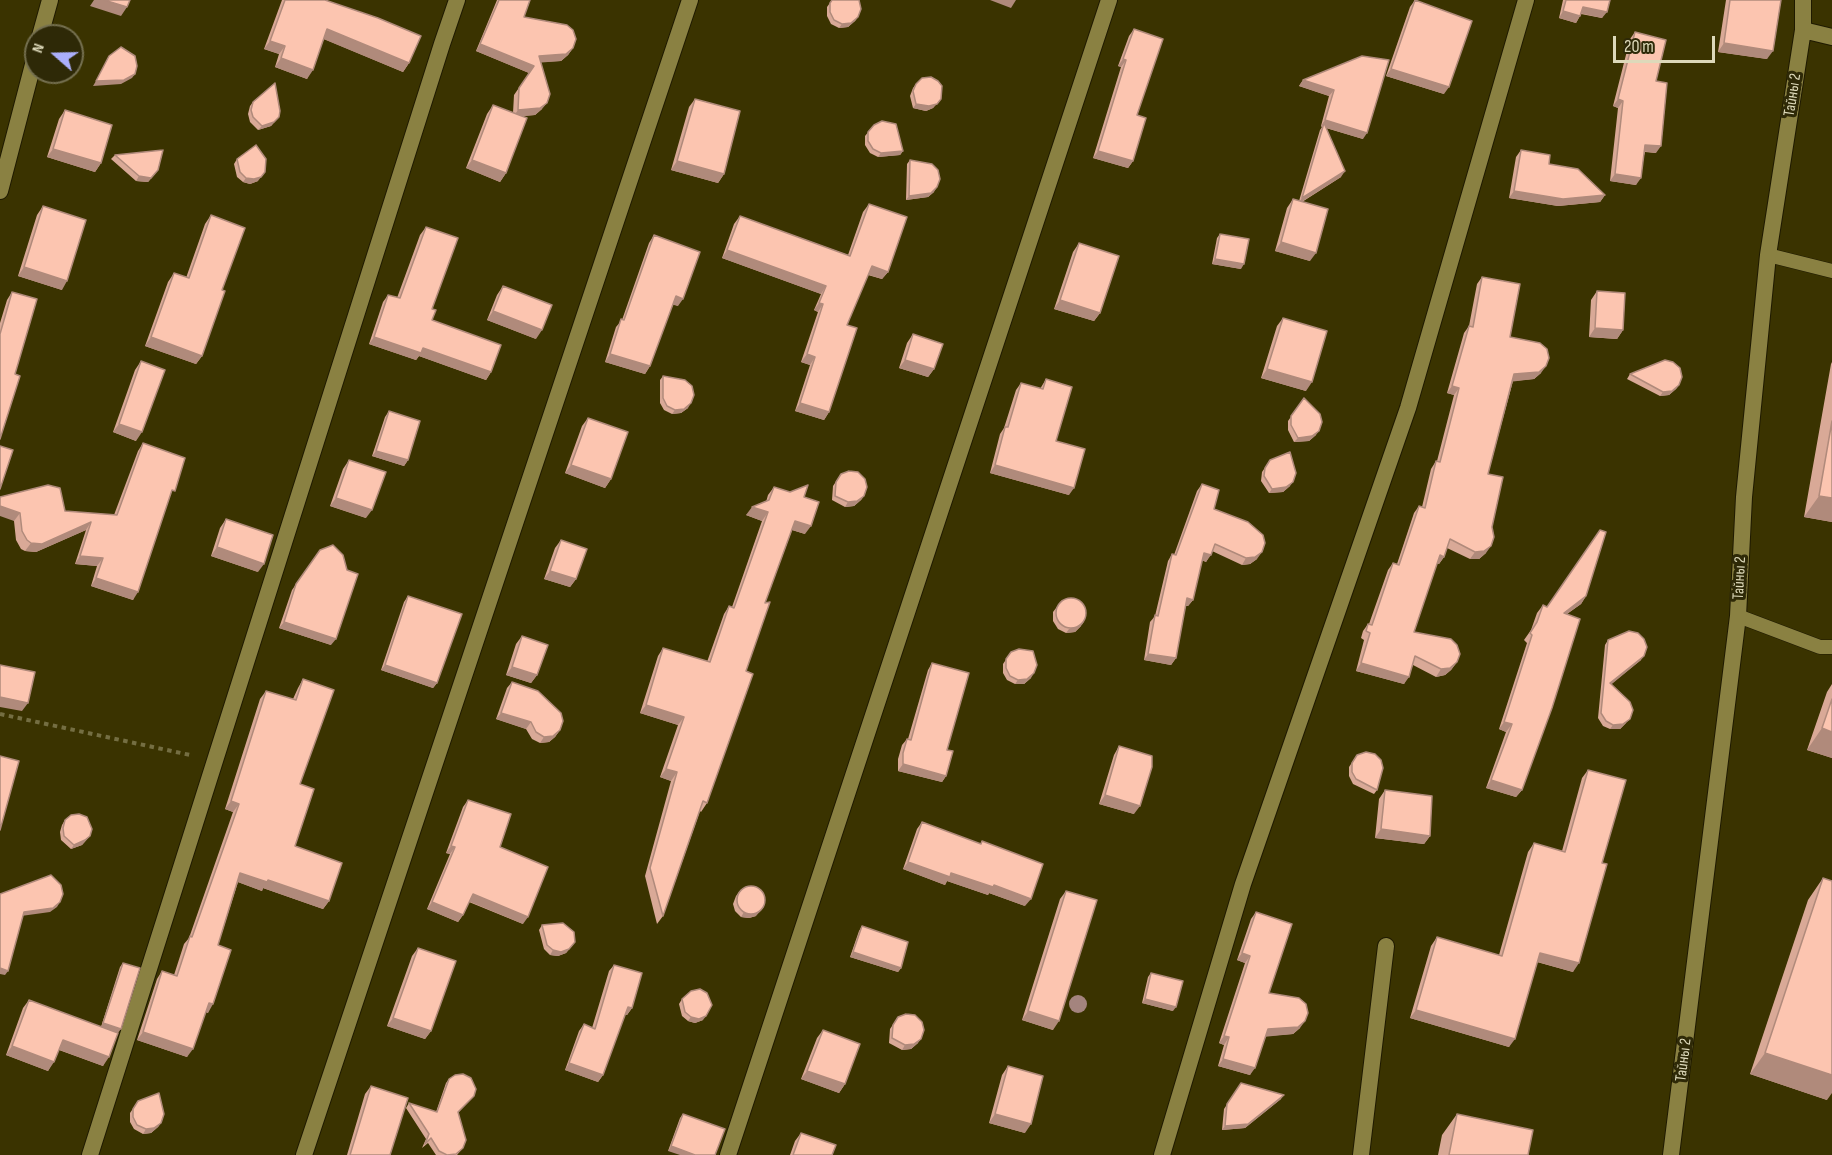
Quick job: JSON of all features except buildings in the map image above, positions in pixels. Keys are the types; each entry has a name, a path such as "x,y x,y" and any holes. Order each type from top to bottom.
{"street":[{"path":"43,24 50,0"},
{"path":"90,1155 457,0"},
{"path":"304,1155 690,0"},
{"path":"728,1155 1109,0"},
{"path":"1162,1155 1243,884 1408,408 1526,0"},
{"name":"Тайны 2","path":"1671,1155 1738,616 1744,496 1768,255 1803,30 1803,0"},
{"path":"1803,30 1832,37"},
{"path":"0,191 28,84"},
{"path":"1361,1155 1386,946"}],"lane":[{"path":"1768,255 1832,271"},
{"path":"1738,616 1820,647 1832,646"}],"path":[{"path":"0,714 213,762"}]}
